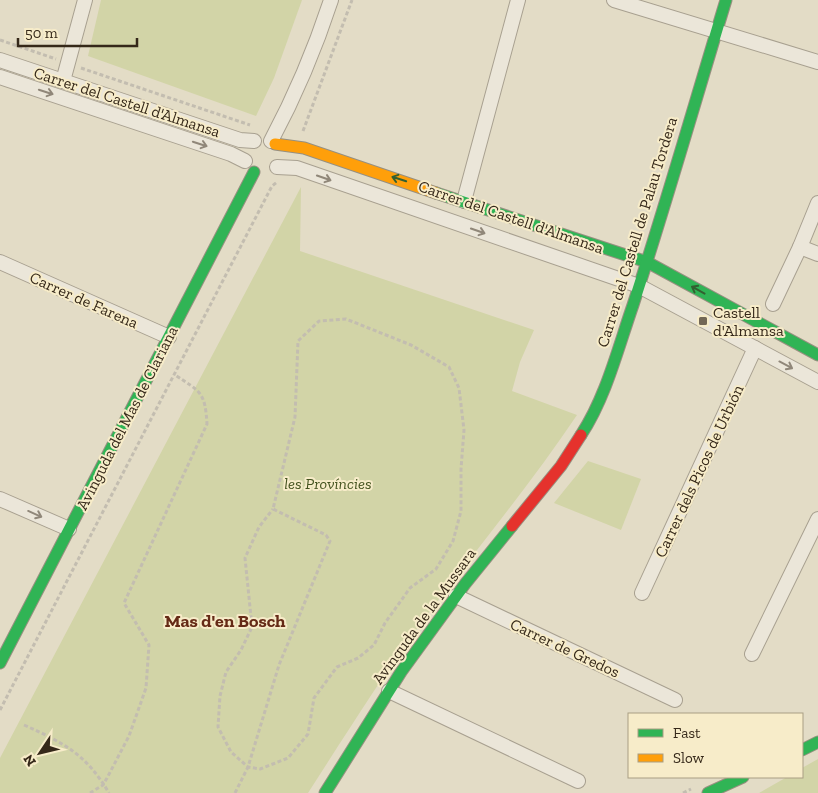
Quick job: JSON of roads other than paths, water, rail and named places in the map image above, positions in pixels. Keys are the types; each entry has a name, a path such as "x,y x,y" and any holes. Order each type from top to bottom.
{"street":[{"path":"63,81 85,0"},
{"path":"273,142 318,38 331,0"},
{"path":"464,201 518,0"},
{"path":"614,0 818,62"},
{"name":"Carrer del Castell de Palau Tordera","path":"561,466 588,424 614,360 647,262 726,0"},
{"name":"Carrer del Castell d'Almansa","path":"0,60 240,140 254,141"},
{"name":"Carrer del Castell d'Almansa","path":"0,77 231,154 249,167"},
{"path":"262,139 273,142 280,155 283,167 266,174 249,167 247,147 254,141 262,139"},
{"name":"Carrer del Castell d'Almansa","path":"273,142 299,147 647,262 818,355"},
{"name":"Avinguda del Mas de Clariana","path":"0,663 169,337 249,167"},
{"name":"Carrer del Castell d'Almansa","path":"283,167 639,286 818,382"},
{"path":"773,304 818,203"},
{"path":"800,247 818,254"},
{"name":"Carrer de Farena","path":"0,262 169,337"},
{"name":"Carrer dels Picos de Urbión","path":"642,593 755,348"},
{"name":"Avinguda de la Mussara","path":"325,793 389,691 456,596 561,466"},
{"path":"0,499 69,529"},
{"path":"752,654 818,518"},
{"name":"Carrer de Gredos","path":"456,596 675,700"},
{"path":"389,691 578,781"},
{"path":"803,750 818,742"},
{"path":"708,793 741,778"}],"place":[{"name":"Castell d'Almansa","path":"703,321"}],"district":[{"name":"Mas d'en Bosch","path":"225,621"}],"park label":[{"name":"les Províncies","path":"328,483"}]}
